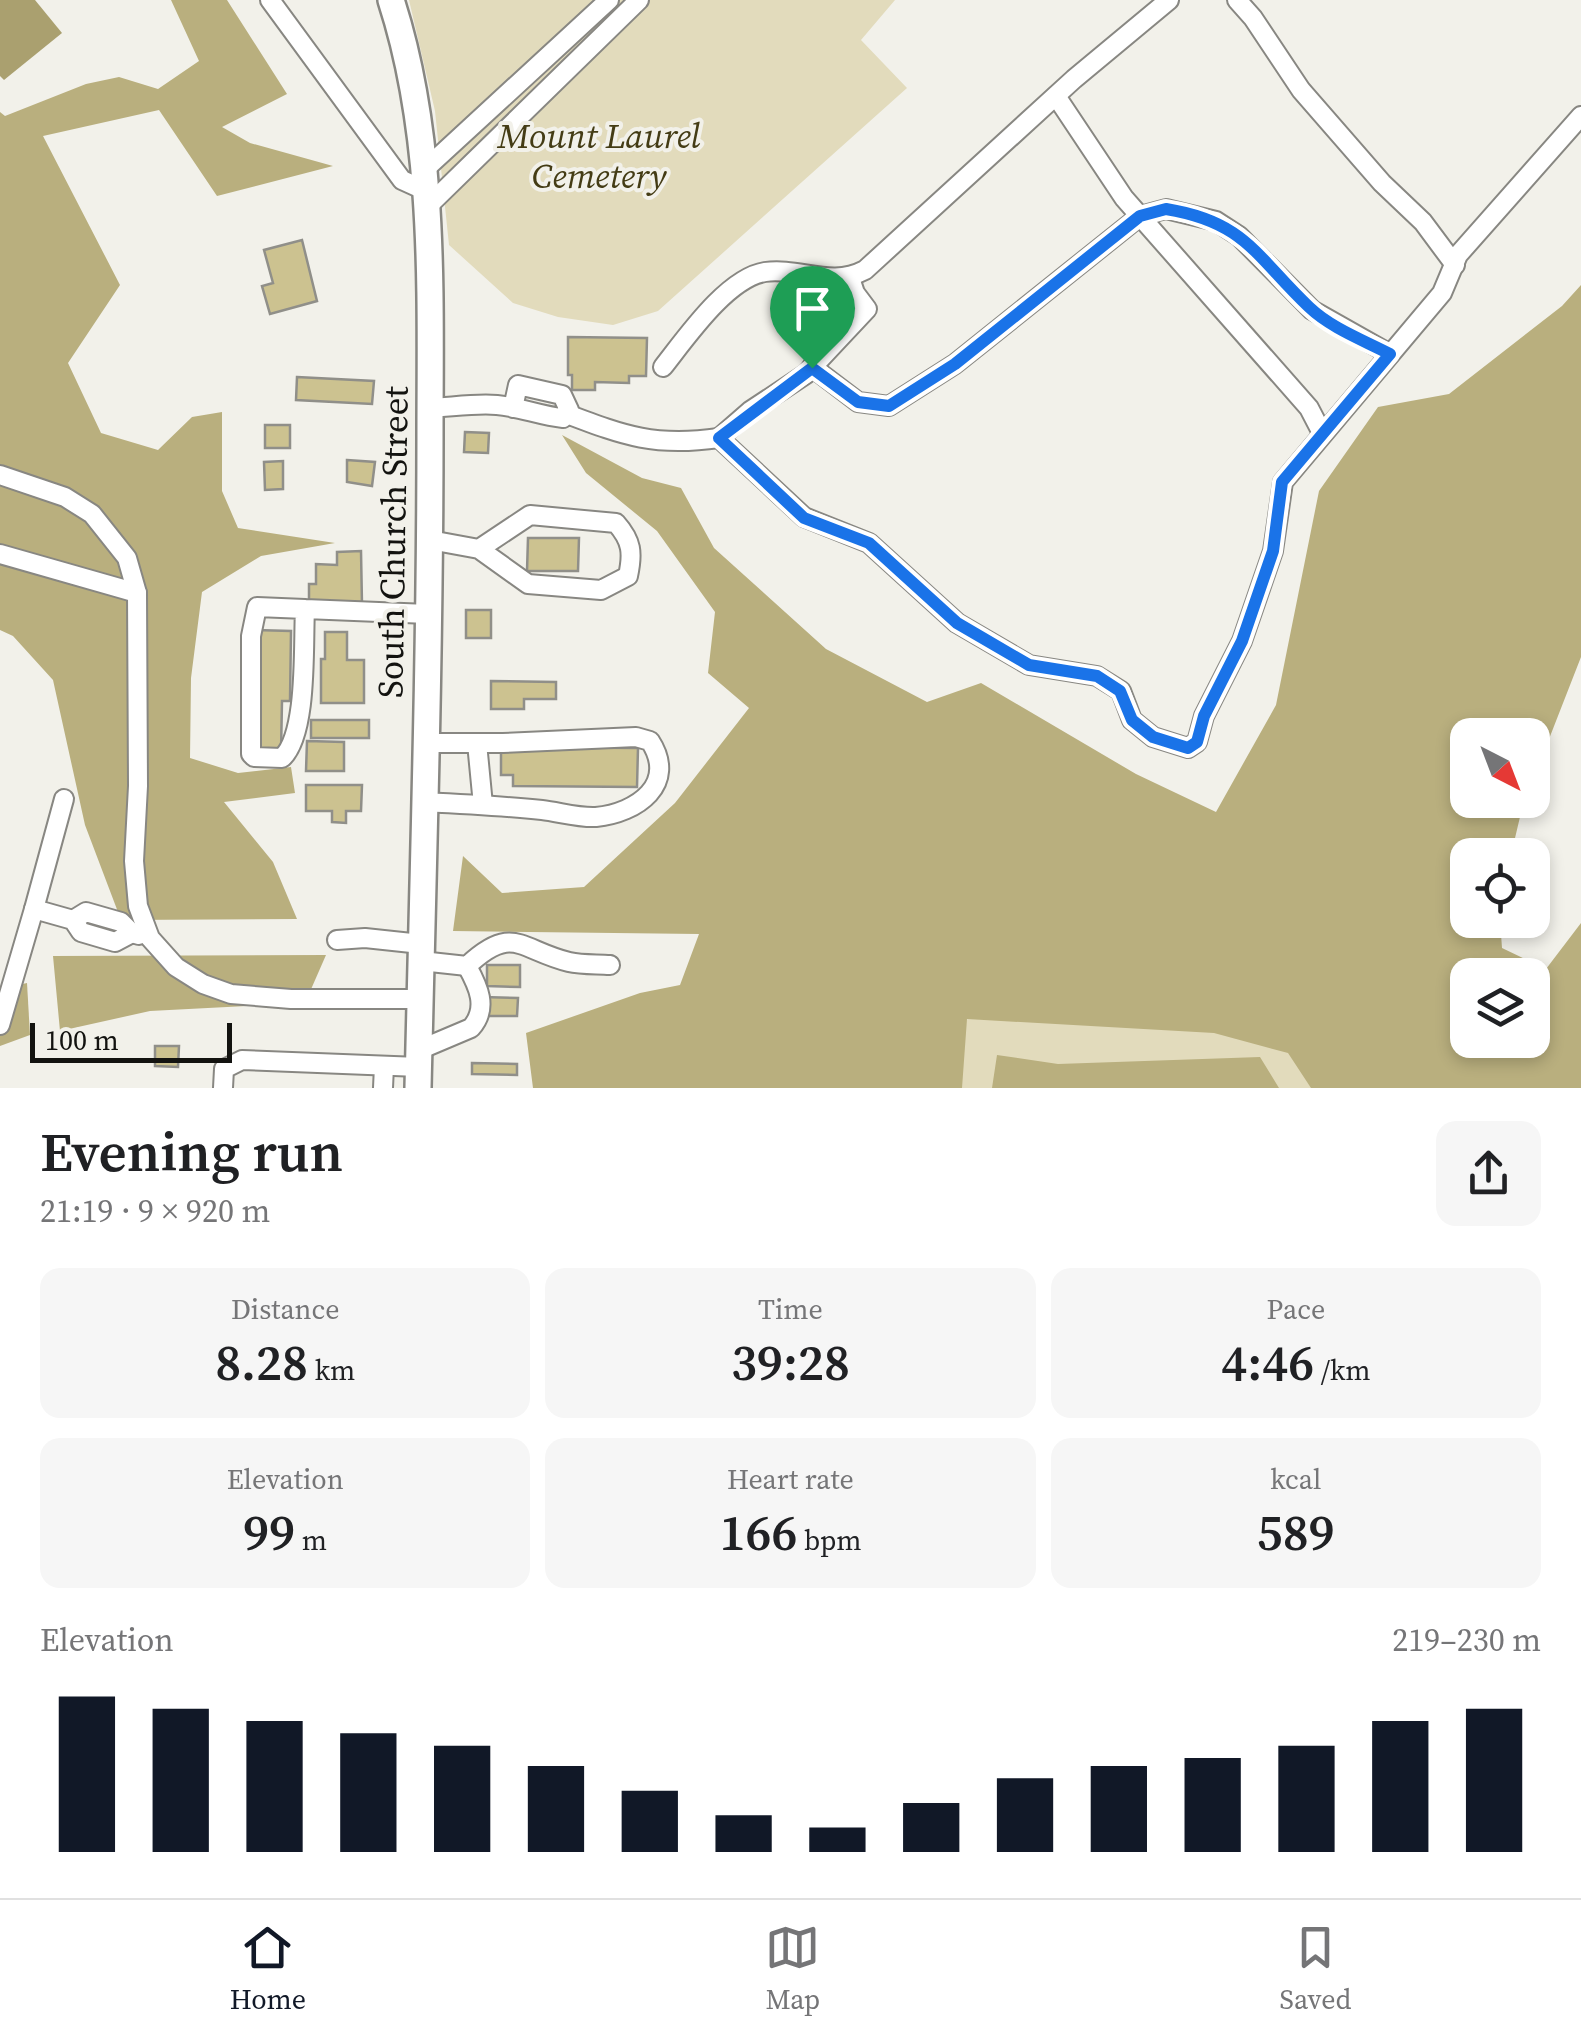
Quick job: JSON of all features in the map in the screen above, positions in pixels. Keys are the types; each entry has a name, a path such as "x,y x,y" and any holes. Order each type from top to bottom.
{"highway":[{"name":"South Church Street","path":"391,0 418,126 424,191 430,408 418,1068"}],"street":[{"path":"270,0 402,180 424,191"},
{"path":"424,191 460,138 608,0"},
{"path":"424,191 478,158 639,0"},
{"path":"663,366 718,302 752,276 766,272 834,279 850,278 865,270 1056,96 1169,0"},
{"path":"1237,0 1301,90 1382,183 1424,222 1454,264"},
{"path":"1056,96 1124,198 1309,408 1322,433"},
{"path":"719,438 804,518 869,543 957,623 1029,665 1097,676 1120,691 1132,720 1153,737 1188,748 1197,742 1204,716 1242,641 1273,551 1282,482 1442,293 1458,255 1581,116"},
{"path":"460,138 478,158"},
{"path":"812,368 858,402 889,406 955,364 1140,216 1166,209 1216,220 1239,236 1312,310 1390,354"},
{"path":"430,408 497,405 551,417 566,414 631,438 655,442 719,438 812,368 867,310 850,278"},
{"path":"0,475 65,498 92,514 127,558 136,593 138,786 134,861 141,935 176,967 203,984 231,994 420,999"},
{"path":"430,540 479,549 528,584 601,590 628,576 632,556 628,537 616,523 530,515 479,549"},
{"path":"0,554 136,593"},
{"path":"305,609 299,710 292,745 282,758 254,757 253,620 257,607 428,614"},
{"path":"424,802 592,818 628,811 645,799 657,782 660,755 650,740 636,737 426,742"},
{"path":"477,743 483,805"},
{"path":"0,1025 64,799"},
{"path":"34,908 72,920 81,932 115,942 141,935"},
{"path":"223,1088 224,1069 242,1060 418,1068 478,1021 478,987 466,966 365,938 337,940"},
{"path":"466,966 489,946 519,942 570,962 610,965"},
{"path":"383,1088 384,1066"}],"green space":[{"name":"Mount Laurel Cemetery","path":"409,0 895,0 861,40 907,88 658,311 613,325 558,317 513,303 449,245 435,111"},
{"path":"1043,925 1456,1088 912,1088"}],"shaded area":[{"path":"0,0 35,0 62,33 4,80 0,76"},
{"path":"171,0 227,0 287,94 222,127 250,143 333,166 217,196 159,110 43,136 120,285 68,363 101,433 158,450 192,417 222,412 222,491 238,528 335,543 261,556 202,592 191,678 190,758 238,773 291,767 295,793 224,802 273,862 297,919 121,920 85,825 53,680 13,636 0,630 0,112 5,116 86,84 119,77 158,89 199,61"},
{"path":"1581,285 1581,657 1550,736 1550,718 1450,718 1450,818 1520,818 1515,838 1450,838 1450,938 1501,938 1502,948 1523,958 1450,958 1450,1058 1550,1058 1550,964 1581,923 1581,1088 1311,1088 1288,1053 1214,1033 967,1019 962,1088 533,1088 526,1033 640,993 680,985 699,934 453,931 463,856 502,893 584,887 675,803 749,708 708,673 715,612 657,531 586,473 562,435 642,478 681,488 714,548 826,649 927,702 981,683 1136,774 1216,812 1276,705 1319,491 1378,407 1449,394 1562,306"},
{"path":"326,955 305,1003 150,1011 60,1031 53,956"},
{"path":"27,983 30,1035 0,1046 0,989"},
{"path":"997,1055 1058,1064 1260,1057 1279,1088 992,1088"}],"building":[{"path":"302,240 317,301 270,314 262,286 273,283 264,250"},
{"path":"568,337 647,338 646,376 629,376 629,383 595,382 595,390 572,390"},
{"path":"297,377 374,381 372,404 296,400"},
{"path":"265,425 290,425 290,448 265,448"},
{"path":"465,432 489,433 488,453 464,452"},
{"path":"347,460 375,462 372,486 347,482"},
{"path":"283,461 283,489 265,490 264,462"},
{"path":"528,538 579,538 578,571 527,571"},
{"path":"361,551 362,604 309,605 309,584 316,584 316,564 337,565 337,552"},
{"path":"466,610 491,610 491,638 466,638"},
{"path":"255,630 291,631 290,701 282,701 281,753 254,753"},
{"path":"325,632 347,632 347,660 364,660 364,703 321,703"},
{"path":"491,681 556,682 556,699 524,699 524,709 491,709"},
{"path":"311,720 369,720 369,738 311,738"},
{"path":"307,741 344,742 344,771 306,771"},
{"path":"501,747 638,748 637,787 513,786 513,775 501,775"},
{"path":"306,785 362,785 361,811 346,811 346,823 332,822 332,811 306,811"},
{"path":"487,965 520,965 520,987 487,986"},
{"path":"482,997 518,998 517,1016 482,1016"},
{"path":"155,1046 179,1046 178,1067 155,1066"},
{"path":"472,1063 517,1064 517,1075 472,1074"}],"route":[{"path":"1166,209 1216,220 1239,236 1312,310 1390,354 1282,482 1273,551 1242,641 1204,716 1197,742 1188,748 1153,737 1132,720 1120,691 1097,676 1029,665 957,623 869,543 804,518 719,438 812,368 858,402 889,406 955,364 1140,216 1166,209"}]}
